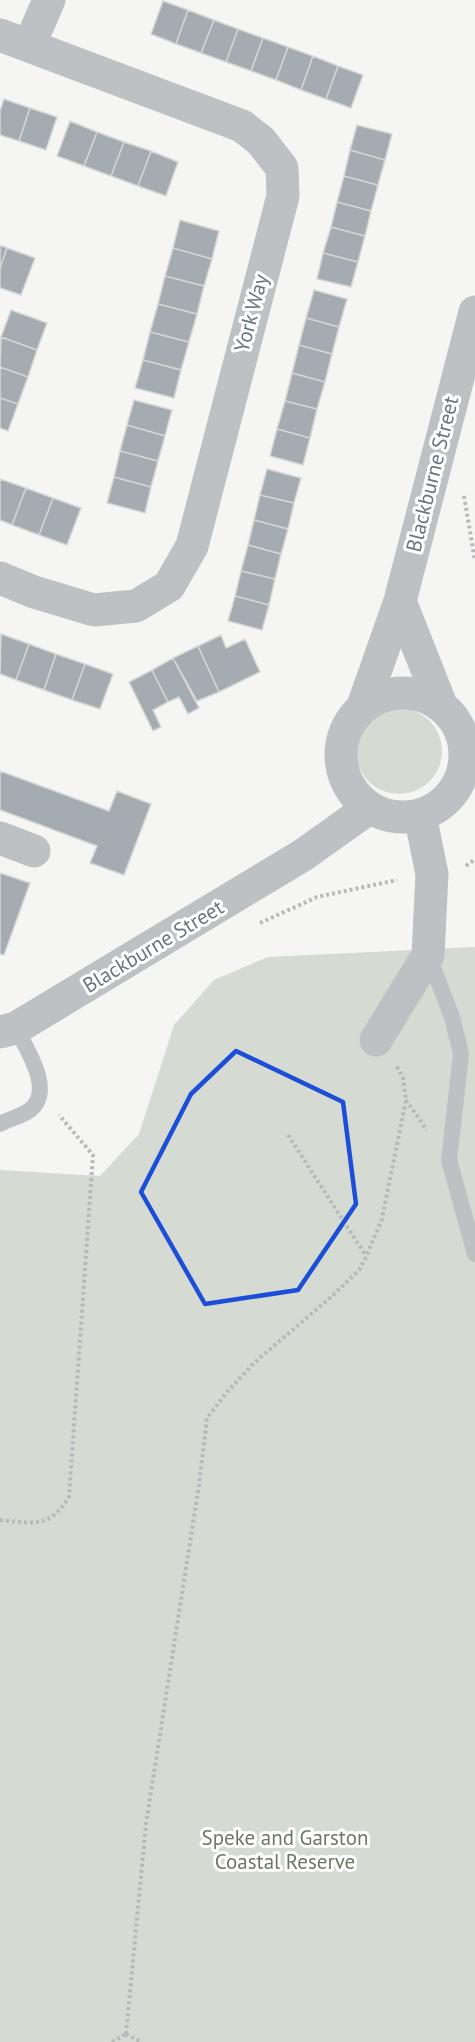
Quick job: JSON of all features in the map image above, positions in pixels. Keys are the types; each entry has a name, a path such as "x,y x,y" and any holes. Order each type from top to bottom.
{"street":[{"path":"15,40 50,0"},
{"name":"York Way","path":"0,578 34,592 94,610 135,606 169,586 192,546 283,196 282,168 261,141 242,126 15,40"},
{"name":"Blackburne Street","path":"363,706 400,601 475,312"},
{"path":"400,601 456,718 465,745 468,776 447,800 420,815 399,818 369,808 353,793 345,779 340,747 349,723 363,706 382,696 402,692 422,695 456,718"},
{"name":"Blackburne Street","path":"303,855 345,779"},
{"name":"Blackburne Street","path":"8,1030 303,855 369,808"},
{"path":"385,1050 428,955 432,874 420,815"},
{"path":"0,838 34,851"}],"lane":[{"path":"428,955 452,1017 461,1054 449,1160 475,1254"},
{"path":"0,1124 30,1110 39,1098 39,1076 8,1030"}],"path":[{"path":"256,925 317,897 457,871 475,860"},
{"path":"126,2034 146,1824 207,1418 255,1362 330,1298 358,1270 366,1257 382,1219 406,1100 403,1078 385,1050"},
{"path":"0,1521 40,1524 59,1513 69,1497 93,1155 39,1092"},
{"path":"288,1135 366,1257"},
{"path":"111,2042 126,2034"},
{"path":"126,2034 142,2042"}],"highlighted area":[{"path":"236,1051 343,1102 356,1204 298,1290 205,1304 141,1192 191,1094"}],"green space":[{"path":"399,708 416,711 430,720 439,734 442,751 439,768 430,782 416,791 399,794 382,791 368,782 359,768 356,751 359,734 368,720 382,711"},
{"name":"Speke and Garston Coastal Reserve","path":"475,947 475,2042 0,2042 0,1170 100,1176 139,1134 174,1025 214,980 268,957"}],"building":[{"path":"163,1 188,10 176,44 151,34"},
{"path":"188,10 214,20 201,53 176,44"},
{"path":"214,20 238,29 226,62 201,53"},
{"path":"238,29 263,38 251,71 226,62"},
{"path":"263,38 288,47 276,80 251,71"},
{"path":"288,47 313,56 301,90 276,80"},
{"path":"313,56 338,66 326,99 301,90"},
{"path":"338,66 363,75 351,108 326,99"},
{"path":"4,99 30,108 19,141 0,135 0,111"},
{"path":"30,108 57,117 46,150 19,141"},
{"path":"70,121 97,132 84,166 57,156"},
{"path":"357,125 392,134 385,160 350,150"},
{"path":"97,132 124,142 111,176 84,166"},
{"path":"124,142 151,151 138,186 111,176"},
{"path":"350,150 385,160 378,185 344,176"},
{"path":"151,151 178,162 166,196 138,186"},
{"path":"344,176 378,185 371,211 337,202"},
{"path":"337,202 371,211 365,236 331,227"},
{"path":"180,220 219,231 212,259 173,248"},
{"path":"331,227 365,236 358,262 323,253"},
{"path":"0,245 7,248 0,268"},
{"path":"7,248 35,258 21,295 0,288 0,268"},
{"path":"173,248 212,259 204,286 165,276"},
{"path":"323,253 358,262 351,287 317,279"},
{"path":"165,276 204,286 197,314 158,304"},
{"path":"314,290 347,299 339,327 306,318"},
{"path":"158,304 197,314 189,342 150,332"},
{"path":"11,310 47,323 37,350 1,337"},
{"path":"306,318 339,327 332,354 299,345"},
{"path":"150,332 189,342 181,370 143,360"},
{"path":"1,337 37,350 28,377 0,367"},
{"path":"299,345 332,354 325,382 292,373"},
{"path":"143,360 181,370 174,398 135,388"},
{"path":"0,367 28,377 18,404 0,398"},
{"path":"292,373 325,382 317,409 285,401"},
{"path":"0,398 18,404 8,431 0,428"},
{"path":"134,400 172,410 165,436 127,425"},
{"path":"285,401 317,409 310,438 277,429"},
{"path":"127,425 165,436 158,461 120,451"},
{"path":"277,429 310,438 303,465 270,456"},
{"path":"120,451 158,461 151,487 114,477"},
{"path":"267,469 301,478 294,503 260,495"},
{"path":"114,477 151,487 145,513 107,503"},
{"path":"0,479 26,488 12,525 0,520"},
{"path":"26,488 53,498 39,535 12,525"},
{"path":"260,495 294,503 288,529 254,520"},
{"path":"53,498 81,508 67,545 39,535"},
{"path":"254,520 288,529 281,554 248,545"},
{"path":"248,545 281,554 275,579 241,571"},
{"path":"241,571 275,579 269,605 235,596"},
{"path":"235,596 269,605 262,630 228,621"},
{"path":"1,634 29,644 16,680 0,674"},
{"path":"221,635 226,648 245,639 260,672 219,692 198,646"},
{"path":"29,644 56,654 44,690 16,680"},
{"path":"198,646 219,692 197,701 173,658"},
{"path":"56,654 85,664 72,700 44,690"},
{"path":"173,658 199,708 188,714 179,697 168,702 152,670"},
{"path":"85,664 113,674 100,709 72,700"},
{"path":"152,670 168,702 153,710 161,727 153,731 129,682"},
{"path":"0,771 109,811 117,791 151,804 124,875 90,863 97,846 0,810"},
{"path":"0,873 30,883 4,955 0,954"}]}
